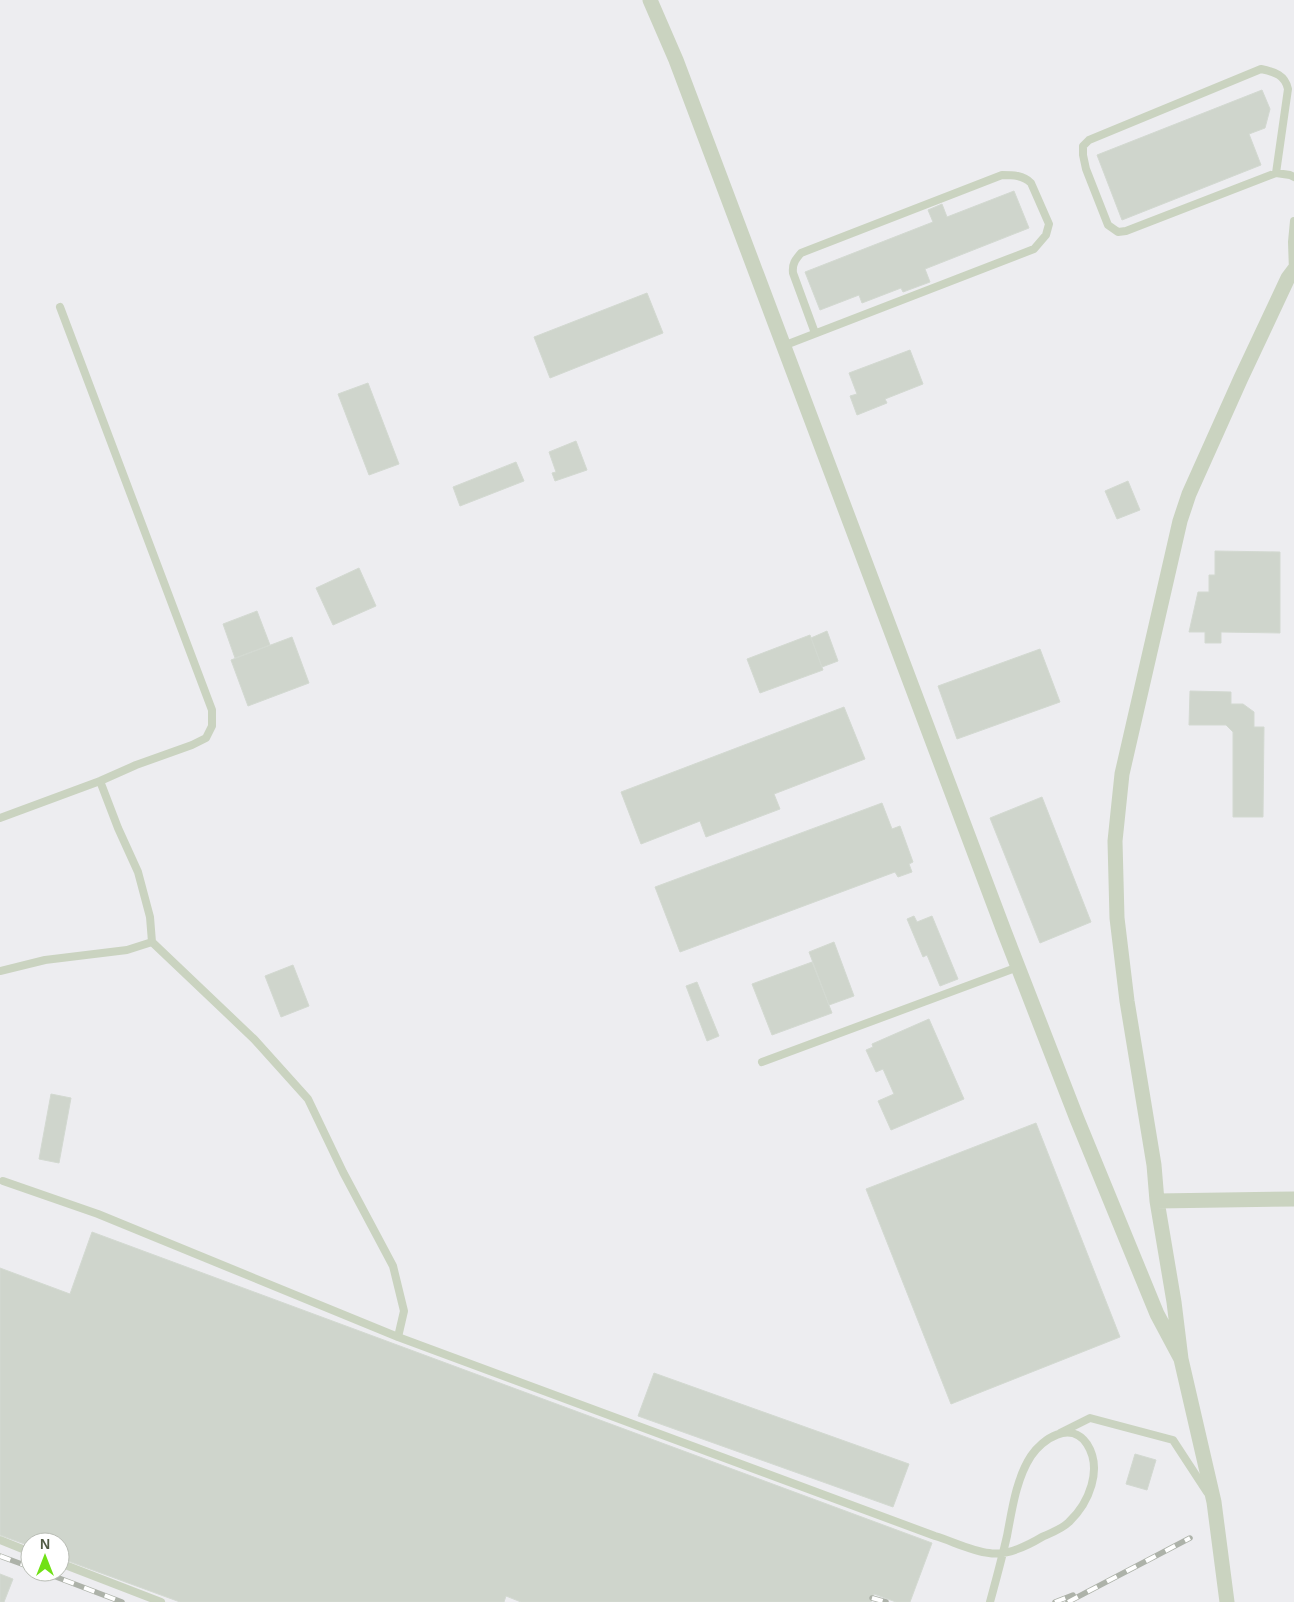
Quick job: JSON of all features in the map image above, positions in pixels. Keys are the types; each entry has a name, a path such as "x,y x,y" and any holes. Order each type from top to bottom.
{"street":[{"path":"650,0 676,60 1018,968 1136,1265 1157,1314 1181,1360"},
{"path":"1227,1602 1214,1502 1181,1360 1174,1302 1157,1201 1154,1165 1127,1001 1117,918 1116,840 1122,774 1180,521 1189,494 1240,378 1293,271"},
{"path":"1157,1201 1294,1199"}],"lane":[{"path":"1276,173 1288,89 1286,81 1280,75 1261,69 1089,140 1083,146 1086,169 1108,225 1118,232 1126,231 1276,173 1294,177"},
{"path":"783,346 1034,249 1046,235 1049,224 1031,183 1020,177 1002,175 801,253 795,259 792,266 793,273 815,333"},
{"path":"1293,271 1292,242 1294,221"},
{"path":"0,818 192,745 206,738 212,726 212,710 60,307"},
{"path":"100,781 118,828 138,872 150,917 152,942 254,1039 308,1099 343,1172 393,1266 404,1311 398,1337"},
{"path":"0,971 45,960 127,950 152,942"},
{"path":"762,1062 1018,968"},
{"path":"3,1181 98,1214 398,1337 935,1536 987,1553 1002,1554 1037,1540 1068,1523 1086,1500 1094,1481 1093,1457 1086,1442 1074,1434 1059,1433"},
{"path":"990,1602 1017,1487 1031,1457 1046,1440 1090,1418 1173,1440 1214,1502"},
{"path":"0,1540 20,1548"},
{"path":"70,1567 161,1602"}],"building":[{"path":"1262,90 1270,109 1265,128 1249,134 1261,165 1122,220 1097,155"},
{"path":"1014,191 1029,228 925,269 930,282 903,292 901,288 862,303 859,295 820,310 805,272 933,222 928,210 942,204 947,217"},
{"path":"647,293 663,333 550,378 534,337"},
{"path":"910,350 923,384 885,399 887,403 857,415 850,396 857,394 849,373"},
{"path":"368,383 399,464 369,475 338,394"},
{"path":"576,441 587,470 555,481 552,473 556,472 549,452"},
{"path":"516,462 524,481 460,506 453,487"},
{"path":"1128,481 1140,510 1117,519 1105,491"},
{"path":"1215,551 1280,552 1280,633 1221,632 1221,643 1205,643 1205,632 1189,632 1198,592 1209,592 1209,575 1215,575"},
{"path":"359,568 376,606 333,625 316,588"},
{"path":"257,611 270,645 235,658 223,624"},
{"path":"827,631 838,661 822,667 811,638"},
{"path":"810,635 823,670 760,693 747,659"},
{"path":"292,637 309,683 248,706 231,660"},
{"path":"1040,649 1060,702 957,739 938,686"},
{"path":"1190,691 1231,692 1231,704 1243,704 1254,712 1254,727 1264,727 1263,817 1233,817 1233,732 1226,725 1189,725"},
{"path":"844,707 865,759 774,794 780,809 706,837 700,821 641,844 621,792"},
{"path":"1042,797 1091,922 1040,943 990,818"},
{"path":"882,803 892,829 900,826 913,862 909,864 912,872 898,877 895,872 680,952 655,887"},
{"path":"914,916 917,922 932,916 958,979 940,986 927,955 923,957 907,919"},
{"path":"834,942 854,996 829,1005 809,952"},
{"path":"812,962 832,1013 772,1035 752,984"},
{"path":"293,965 309,1006 281,1017 265,976"},
{"path":"697,982 719,1036 707,1041 686,986"},
{"path":"929,1019 964,1099 891,1130 878,1101 894,1094 883,1069 876,1072 866,1050 873,1047 872,1044"},
{"path":"51,1094 71,1098 59,1163 39,1159"},
{"path":"1036,1123 1120,1337 951,1404 866,1189"},
{"path":"92,1232 932,1543 910,1602 896,1602 874,1594 871,1602 521,1602 506,1596 504,1602 180,1602 70,1562 70,1532 20,1532 20,1542 0,1535 0,1268 70,1294"},
{"path":"654,1373 909,1464 893,1507 638,1416"},
{"path":"1135,1454 1156,1460 1147,1490 1126,1484"},
{"path":"0,1574 13,1579 4,1602 0,1602"}],"railway":[{"path":"1068,1602 1190,1538"},
{"path":"0,1556 20,1563"},
{"path":"69,1582 122,1602"},
{"path":"1055,1602 1073,1595"},
{"path":"872,1598 886,1602"}]}
